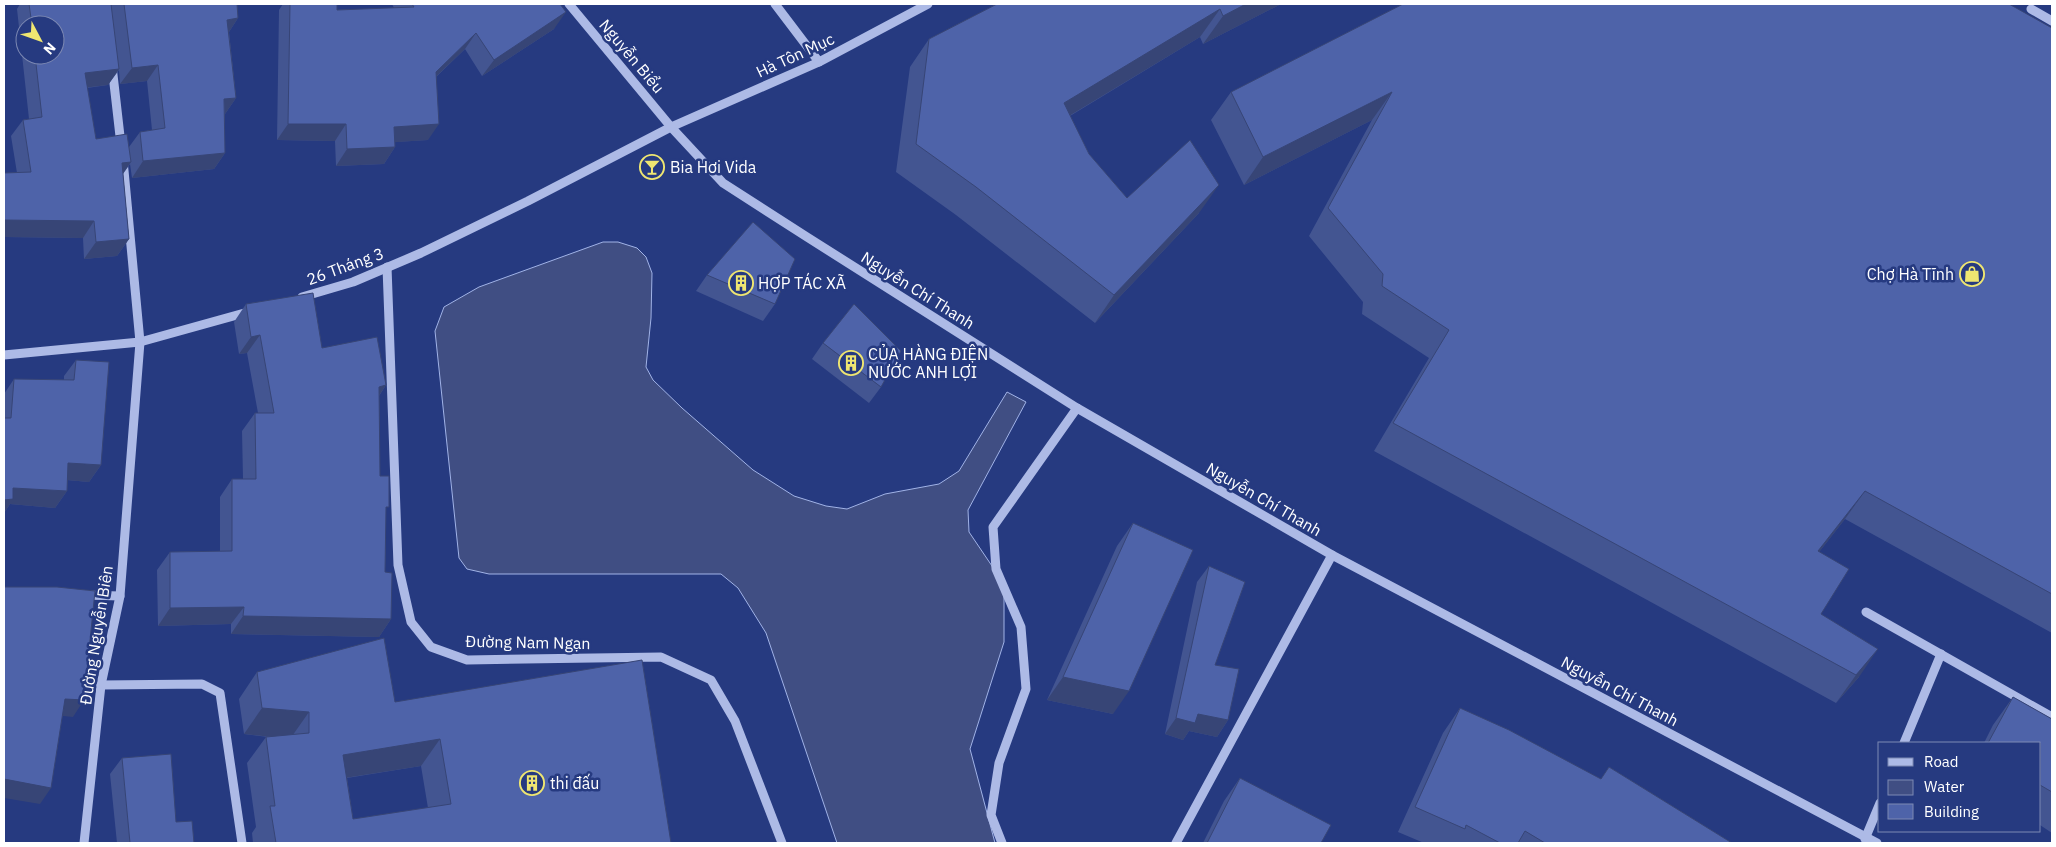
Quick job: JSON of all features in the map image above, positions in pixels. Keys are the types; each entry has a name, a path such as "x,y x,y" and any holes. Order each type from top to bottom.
{"street":[{"name":"Nguyễn Biểu","path":"569,4 671,126"},
{"path":"775,4 819,62"},
{"name":"Hà Tôn Mục","path":"671,126 819,62 928,4"},
{"path":"2031,9 2052,21"},
{"name":"Đường Nguyễn Biên","path":"84,843 101,685 120,596 140,342 128,197 110,52"},
{"name":"26 Tháng 3","path":"292,300 353,282 387,267 528,201 671,126"},
{"name":"Nguyễn Chí Thanh","path":"671,126 723,183 1077,408 1332,556 1865,839 1877,843"},
{"name":"Đường Nam Ngạn","path":"387,267 398,565 411,622 431,647 467,660 662,657 711,680 735,721 782,843"},
{"path":"4,355 140,342 255,310"},
{"path":"1002,843 991,815 999,763 1026,689 1021,627 996,569 992,527 1077,408"},
{"path":"1176,843 1332,556"},
{"path":"72,595 120,596"},
{"path":"1866,612 2052,717"},
{"path":"1904,742 1941,654"},
{"path":"101,685 202,684 220,693 242,843"},
{"path":"1865,839 1878,808"}],"water":[{"path":"603,242 618,242 637,248 646,257 652,273 651,318 646,367 653,380 753,470 794,496 826,506 847,509 885,494 939,484 959,471 1007,392 1026,402 968,510 969,532 992,566 1004,592 1004,642 970,749 995,843 837,843 766,633 738,588 721,574 489,574 467,569 459,558 435,331 444,307 479,287"}],"building":[{"path":"29,4 111,4 119,69 85,73 96,139 127,134 131,162 122,163 129,239 96,242 94,221 4,220 4,173 31,172 23,120 42,117 36,65 65,65 65,15 31,15"},
{"path":"124,4 237,4 238,18 227,20 236,98 224,99 225,153 143,161 140,132 165,128 158,65 132,68"},
{"path":"290,4 337,4 337,10 414,7 412,4 560,4 566,12 494,60 476,33 436,72 439,124 394,127 395,147 347,149 346,124 288,124"},
{"path":"997,4 1246,4 1223,16 1220,9 1064,103 1089,154 1127,198 1190,140 1219,185 1114,295 976,187 916,144 929,39"},
{"path":"1403,4 2009,4 2052,28 2052,594 1865,491 1818,551 1849,569 1821,614 1878,649 1856,675 1393,423 1449,330 1382,286 1383,274 1328,208 1392,92 1263,157 1231,92"},
{"name":"HỢP TÁC XÃ","path":"753,222 795,259 775,304 707,275"},
{"path":"313,293 322,348 377,337 386,385 379,387 380,476 389,476 389,507 386,507 385,572 392,573 391,619 243,616 244,607 170,608 170,552 232,551 232,479 256,479 255,413 274,413 260,335 251,337 246,304"},
{"path":"854,304 901,351 881,387 823,343"},
{"path":"76,360 109,362 101,465 68,463 67,491 13,488 13,499 4,500 4,418 11,418 14,379 74,380"},
{"path":"1133,523 1193,550 1129,691 1063,677"},
{"path":"1209,566 1245,582 1215,665 1239,669 1228,720 1198,714 1195,723 1176,718"},
{"path":"4,587 57,587 95,591 84,700 65,699 51,788 4,779"},
{"path":"384,638 395,702 642,660 671,843 276,843 270,806 275,806 266,737 309,733 309,712 262,708 257,672","holes":["440,739 451,804 353,819 343,755"]},
{"path":"2013,697 2052,719 2052,792 2041,786 2041,742 1989,742"},
{"path":"1460,708 1509,730 1601,779 1609,767 1732,843 1545,843 1525,831 1518,843 1500,843 1466,825 1465,829 1415,807"},
{"path":"171,754 176,822 192,821 194,843 130,843 122,758"},
{"path":"1240,778 1331,825 1321,843 1207,843"}],"place":[{"name":"Bia Hơi Vida","path":"652,167"},
{"name":"Chợ Hà Tĩnh","path":"1972,274"},
{"name":"HỢP TÁC XÃ","path":"741,283"},
{"name":"CỦA HÀNG ĐIỆN NƯỚC ANH LỢI","path":"851,363"},
{"name":"thi đấu","path":"532,783"}]}
